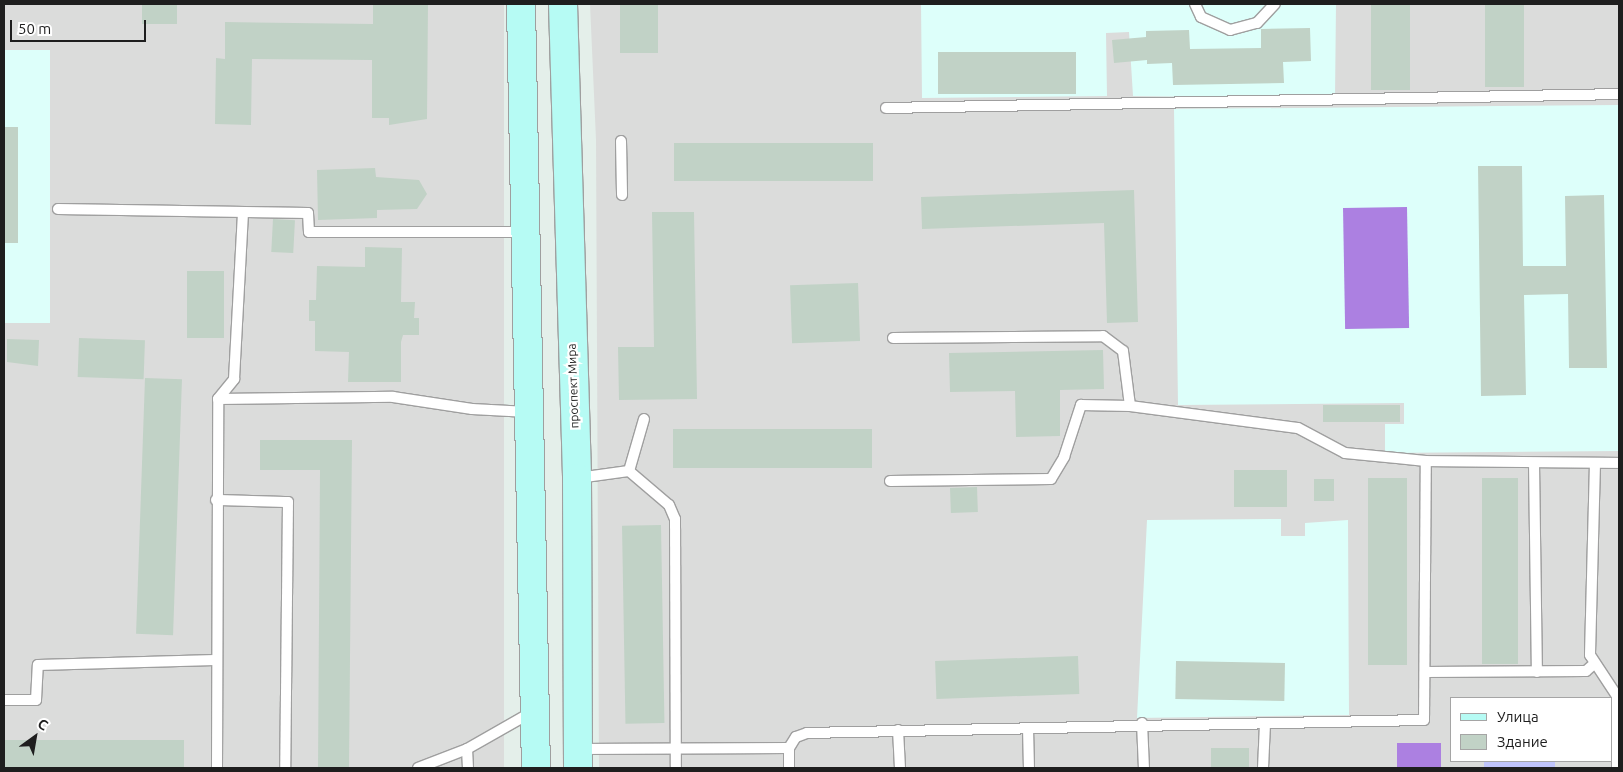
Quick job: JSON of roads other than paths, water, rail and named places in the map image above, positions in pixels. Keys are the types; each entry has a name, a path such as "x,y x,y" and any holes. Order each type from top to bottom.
{"main road":[{"path":"520,4 536,768"},
{"name":"проспект Мира","path":"563,4 576,478 574,558 578,758"},
{"path":"532,558 554,565 574,558"}],"lane":[{"path":"1194,4 1201,17 1230,30 1257,23 1275,4"},
{"path":"886,108 1619,94"},
{"path":"621,141 622,195"},
{"path":"58,209 308,213 309,232 525,232"},
{"path":"217,768 215,660 218,399 234,379 243,212"},
{"path":"893,338 1103,336 1123,351 1130,406"},
{"path":"218,399 393,397 472,409 529,412"},
{"path":"890,481 1051,479 1064,458 1081,405 1130,406 1298,428 1345,453 1426,461 1619,463"},
{"path":"629,471 644,419"},
{"path":"789,768 789,748 796,737 807,733 1028,728 1142,723 1265,724 1424,720 1426,461"},
{"path":"1534,462 1537,672"},
{"path":"1425,672 1586,671 1593,664 1595,463"},
{"path":"576,478 629,471 670,506 676,519 676,768"},
{"path":"216,500 288,502 284,768"},
{"path":"4,700 36,700 38,664 215,660"},
{"path":"1593,664 1608,677 1617,696 1617,768"},
{"path":"418,768 468,749 535,710"},
{"path":"1142,723 1144,768"},
{"path":"1263,768 1265,724"},
{"path":"1028,728 1028,768"},
{"path":"898,730 900,768"},
{"path":"578,758 676,745 789,748"},
{"path":"468,749 468,768"}]}
